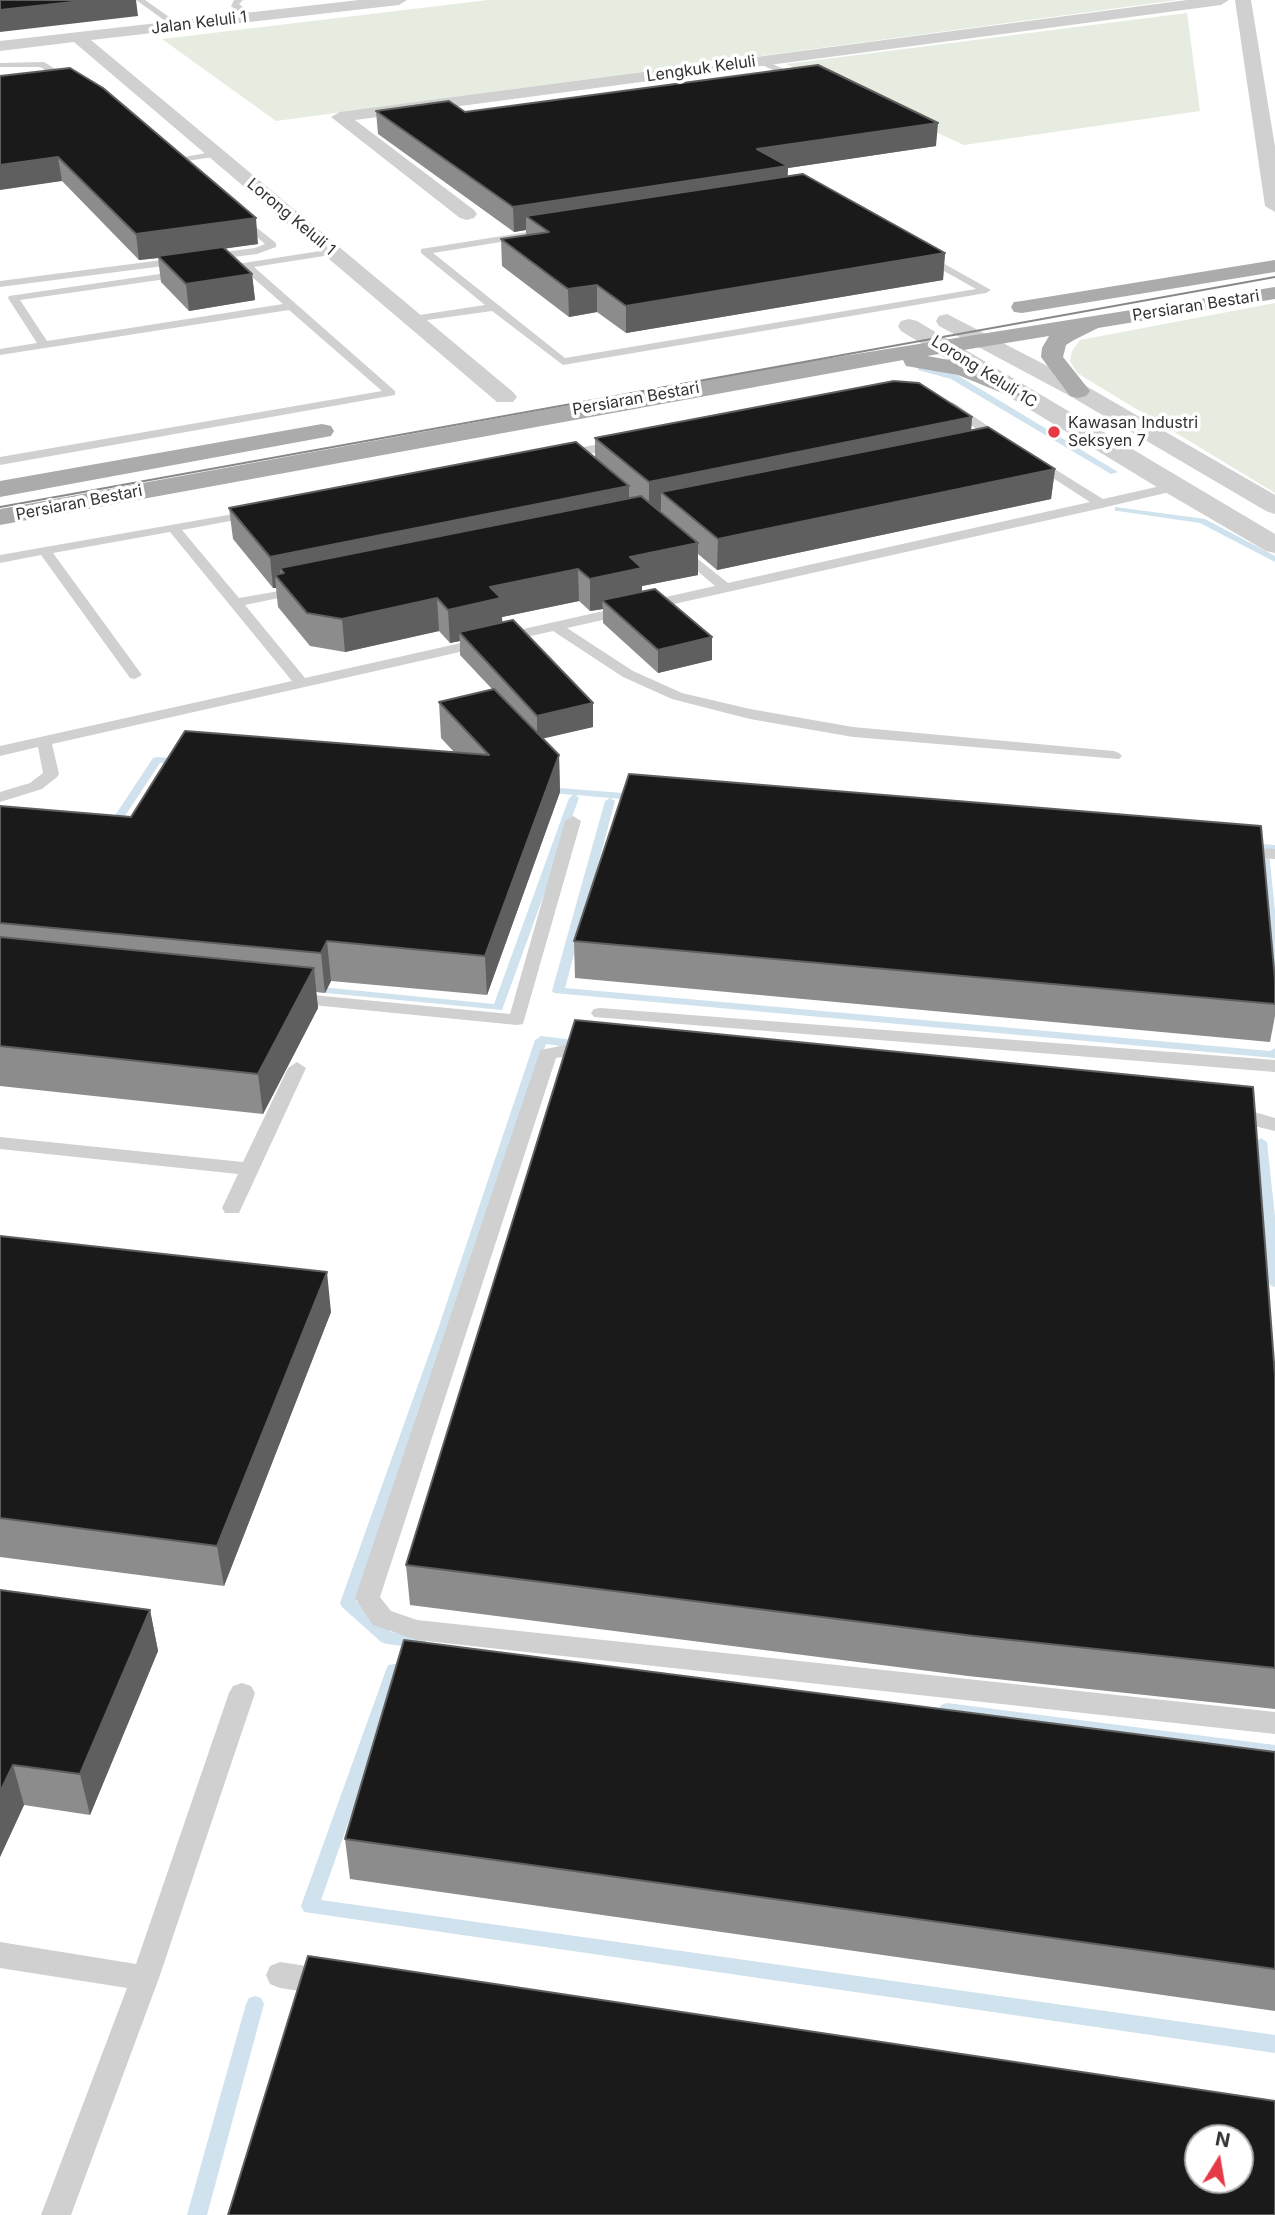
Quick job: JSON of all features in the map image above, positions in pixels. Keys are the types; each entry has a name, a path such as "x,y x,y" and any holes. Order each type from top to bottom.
{"main road":[{"name":"Persiaran Bestari","path":"998,311 1275,266"},
{"name":"Persiaran Bestari","path":"0,517 806,369 1275,293"},
{"path":"1077,391 1052,357 1057,341 1076,330 1142,314"},
{"path":"840,338 972,315"},
{"path":"806,369 889,361 934,362 964,369 1012,390"},
{"path":"479,402 532,392"},
{"name":"Persiaran Bestari","path":"0,489 338,428"}],"street":[{"name":"Jalan Keluli 1","path":"0,46 399,0"},
{"name":"Lengkuk Keluli","path":"467,214 340,117 471,104 761,61 1221,0"},
{"path":"1243,0 1275,206"},
{"name":"Lorong Keluli 1","path":"78,37 505,397"},
{"name":"Lorong Keluli 1C","path":"945,320 1077,391 1275,506"},
{"name":"Lorong Keluli 1C","path":"909,326 1174,488 1275,545"}],"lane":[{"path":"140,0 177,26"},
{"path":"236,0 234,4 250,17"},
{"path":"761,61 812,85"},
{"path":"0,65 40,64 53,69 88,92"},
{"path":"162,151 183,168"},
{"path":"173,160 217,155"},
{"path":"0,284 257,251 272,245 233,211"},
{"path":"559,230 425,251 563,362 986,290 917,251"},
{"path":"232,267 333,252"},
{"path":"0,461 391,393 245,265"},
{"path":"44,345 13,299 204,271"},
{"path":"0,352 292,306"},
{"path":"413,319 494,307"},
{"path":"943,402 1003,446 1102,504"},
{"path":"567,458 636,441"},
{"path":"0,751 1174,488"},
{"path":"0,559 269,509"},
{"path":"173,527 301,683"},
{"path":"665,537 726,588"},
{"path":"45,551 135,676"},
{"path":"236,603 318,586"},
{"path":"555,626 628,674 677,696 750,714 853,732 1114,756"},
{"path":"0,797 36,786 51,774 44,741"},
{"path":"272,995 517,1020 573,821"},
{"path":"1223,850 1275,854"},
{"path":"600,1013 1275,1066"},
{"path":"616,1053 575,1049 548,1054 367,1598 382,1618 416,1630 1275,1723"},
{"path":"232,1208 297,1068"},
{"path":"1210,1113 1251,1117 1275,1125"},
{"path":"0,1143 249,1169"},
{"path":"56,2215 145,1978 242,1693"},
{"path":"0,1955 145,1978"},
{"path":"279,1975 349,1986"}],"shaded area":[{"path":"488,0 1178,0 276,121 162,39"},
{"path":"1187,13 1200,111 964,145 786,64"},
{"path":"1275,303 1275,493 1077,373 1070,361 1072,351 1080,340"}],"building":[{"path":"0,0 91,0 0,10"},
{"path":"818,65 938,123 757,149 788,166 513,207 376,111 449,101 465,112"},
{"path":"70,68 103,88 256,218 136,234 58,157 0,165 0,76"},
{"path":"803,174 945,253 626,306 597,285 568,289 501,239 549,232 526,216"},
{"path":"223,247 252,274 186,284 158,256"},
{"path":"894,381 919,383 972,417 649,482 595,438"},
{"path":"988,427 1055,469 718,539 661,492"},
{"path":"576,442 629,486 270,557 229,508"},
{"path":"641,496 698,543 630,557 642,568 590,579 578,569 490,587 501,598 448,610 437,598 342,619 307,613 275,575 284,573 280,568"},
{"path":"655,589 712,637 658,650 602,600"},
{"path":"513,620 593,703 537,716 459,632"},
{"path":"494,689 559,755 485,956 327,941 321,953 0,923 0,806 131,817 185,731 489,755 439,702"},
{"path":"629,774 1261,826 1275,1004 574,941"},
{"path":"0,937 314,968 258,1074 0,1046"},
{"path":"575,1020 1253,1087 1275,1376 1275,1668 974,1636 406,1565"},
{"path":"0,1236 327,1272 217,1546 0,1518"},
{"path":"0,1590 150,1610 80,1774 13,1765 0,1792"},
{"path":"404,1640 1275,1752 1275,1969 345,1839"},
{"path":"308,1956 1275,2101 1275,2215 228,2215"}],"waterway":[{"path":"921,368 954,377 1114,472"},
{"path":"1118,509 1202,521 1275,559"},
{"path":"111,829 157,760 183,762"},
{"path":"546,790 636,797"},
{"path":"310,989 498,1008 574,798"},
{"path":"610,801 558,991 1274,1055 1275,1052"},
{"path":"1247,846 1275,848"},
{"path":"1264,853 1275,969"},
{"path":"418,1642 387,1638 348,1603 445,1329 541,1040 582,1045"},
{"path":"1261,1142 1275,1282"},
{"path":"394,1670 310,1906 1275,2044"},
{"path":"947,1710 1275,1752"},
{"path":"197,2215 255,2004"}],"tram line":[{"path":"0,507 1275,277"}],"place":[{"name":"Kawasan Industri Seksyen 7","path":"1054,432"}]}
